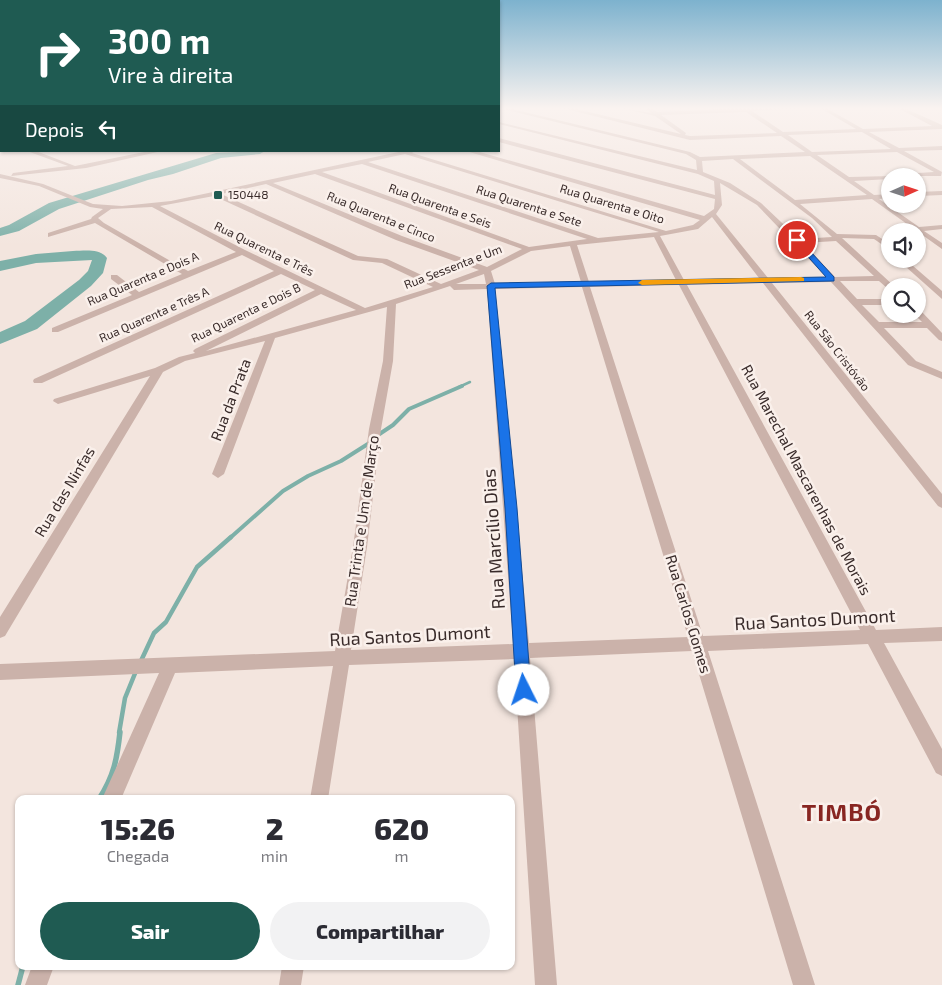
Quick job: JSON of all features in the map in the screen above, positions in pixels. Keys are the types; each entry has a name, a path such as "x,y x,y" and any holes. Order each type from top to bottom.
{"street":[{"path":"38,154 74,167"},
{"path":"120,154 129,157"},
{"path":"6,176 74,167 144,154"},
{"path":"6,176 41,186 81,203 108,208 154,205 216,194 401,154"},
{"name":"Rua Quarenta e Oito","path":"415,154 661,234"},
{"path":"480,154 709,216 719,205 717,179"},
{"path":"552,154 718,198"},
{"path":"623,154 700,173 717,179 752,198 797,240 912,363 942,376"},
{"path":"695,154 699,159 700,173"},
{"path":"699,159 832,154"},
{"path":"903,154 941,174"},
{"path":"810,155 848,179 908,223"},
{"path":"735,158 794,202 838,238 882,278"},
{"name":"Rua Quarenta e Sete","path":"364,163 602,241"},
{"name":"Rua Quarenta e Seis","path":"316,172 528,250"},
{"path":"926,175 941,174"},
{"path":"0,186 6,176"},
{"path":"848,179 881,177"},
{"name":"Rua Quarenta e Cinco","path":"268,183 399,238 487,270"},
{"path":"926,194 942,193"},
{"path":"216,194 356,258 384,261 442,287 881,278"},
{"path":"794,202 881,196"},
{"name":"Rua Quarenta e Três","path":"154,205 242,252 364,311"},
{"path":"96,220 94,218 108,208"},
{"name":"Rua Sessenta e Um","path":"58,401 159,370 182,359 271,337 442,287 487,270 528,250 661,234 695,227 709,216"},
{"name":"Rua São Cristóvão","path":"709,216 765,280 942,503"},
{"path":"51,235 96,220 187,274"},
{"path":"926,228 942,227"},
{"name":"Rua Marechal Mascarenhas de Morais","path":"661,234 681,282 942,767"},
{"path":"926,236 942,247"},
{"path":"797,240 876,237 881,241"},
{"name":"Rua Carlos Gomes","path":"573,244 804,985"},
{"name":"Rua Quarenta e Dois A","path":"55,330 137,294 242,252"},
{"path":"911,268 942,296"},
{"name":"Rua Marcílio Dias","path":"487,270 491,286 511,508 546,985"},
{"name":"Rua Quarenta e Três A","path":"38,381 280,271"},
{"path":"114,277 137,294"},
{"name":"Rua Quarenta e Dois B","path":"182,359 322,290"},
{"path":"854,302 881,302"},
{"name":"Rua Trinta e Um de Março","path":"320,795 360,547 375,429 388,361 392,303"},
{"path":"875,325 928,325 942,338"},
{"name":"Rua da Prata","path":"218,474 271,337"},
{"name":"Rua das Ninfas","path":"0,631 159,370"},
{"name":"Rua Santos Dumont","path":"0,672 341,660 521,650 698,645 942,634"},
{"path":"113,795 163,667"},
{"path":"36,985 42,970"},
{"path":"290,985 292,970"}],"waterway":[{"path":"0,232 14,228 54,206 145,177 169,172 220,155 230,154"},
{"path":"0,266 23,260 48,257 97,256 100,258 95,273 85,283 31,325 0,339"},
{"path":"459,387 470,382"},
{"path":"378,435 393,425 409,409 462,386"},
{"path":"230,538 283,491 308,476 341,461 371,442"},
{"path":"140,663 154,633 166,622 197,567 231,537"},
{"path":"119,733 125,698 136,671"},
{"path":"101,795 114,767 120,732"},
{"path":"18,985 22,970"}],"slow traffic":[{"path":"642,283 801,279"}],"place":[{"name":"150448","path":"218,195"}],"district":[{"name":"TIMBÓ","path":"842,813"}],"route":[{"path":"524,690 511,508 491,286 832,279 797,240"}]}
